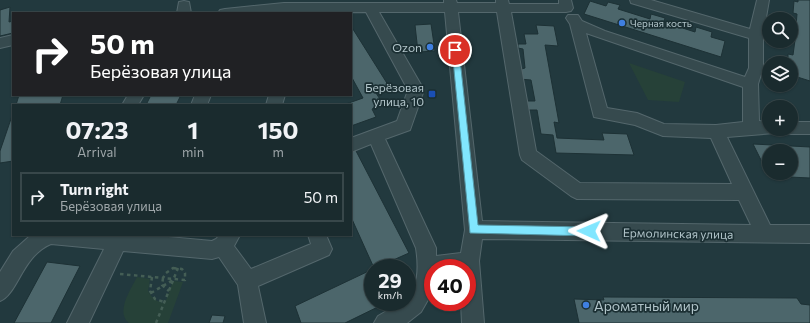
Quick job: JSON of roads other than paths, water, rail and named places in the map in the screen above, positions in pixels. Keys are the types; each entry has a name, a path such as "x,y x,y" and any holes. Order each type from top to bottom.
{"street":[{"path":"636,0 756,35"},
{"path":"751,127 750,84 756,68 756,35 763,0"},
{"path":"451,4 474,230 469,259"},
{"path":"236,12 284,7 370,8 451,4 566,4 577,24 600,113 637,119 663,130 716,132 751,127 762,128"},
{"path":"502,4 528,155 577,191 745,192"},
{"path":"352,145 404,125 416,90 370,8"},
{"path":"577,24 600,34 750,84"},
{"path":"0,43 12,40"},
{"path":"798,128 810,128"},
{"path":"716,132 765,234"},
{"path":"376,136 426,248 428,259"},
{"name":"Ермолинская улица","path":"474,230 765,234 809,237"},
{"path":"0,291 24,252 37,239 48,236"},
{"path":"67,236 131,240 186,248 212,250 227,241 247,281 255,323"},
{"path":"247,281 322,249 317,236"},
{"path":"78,323 103,272 131,240"},
{"path":"384,323 408,310 424,291"},
{"path":"472,311 473,323"}],"place":[{"name":"Черная кость","path":"622,23"},
{"name":"Ozon","path":"430,47"},
{"name":"Берёзовая улица, 10","path":"432,94"},
{"name":"Ароматный мир","path":"586,305"}]}
